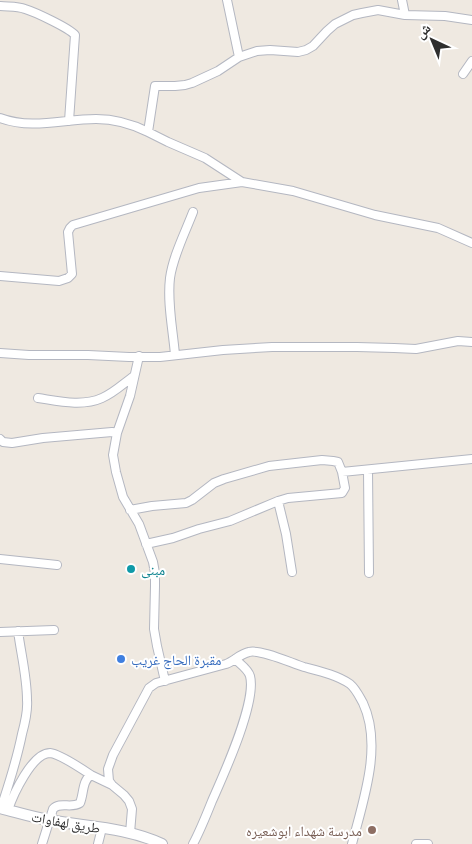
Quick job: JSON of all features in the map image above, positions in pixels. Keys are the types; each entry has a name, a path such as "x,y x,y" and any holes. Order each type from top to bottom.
{"street":[{"path":"227,0 239,57"},
{"path":"402,0 405,15"},
{"path":"0,6 25,9 45,17 75,35 69,121"},
{"path":"148,132 155,86 175,86 192,83 249,53 263,50 298,52 306,50 313,46 335,24 353,15 378,10 405,15 445,16 472,20"},
{"path":"463,74 472,61"},
{"path":"0,118 12,122 40,124 107,119 129,124 205,158 242,182"},
{"path":"0,276 59,281 68,278 72,274 68,232 73,225 199,188 242,182 293,191 375,215 438,228 472,243"},
{"path":"175,355 169,294 170,277 174,261 193,212"},
{"path":"0,353 129,357 272,347 416,349 458,341 472,342"},
{"path":"139,356 126,409 117,433 113,455 124,501 139,524 153,562 155,573 154,628 165,680"},
{"path":"38,398 66,402 92,401 109,394 134,376"},
{"path":"0,439 3,442 12,443 43,438 117,433"},
{"path":"342,472 472,459"},
{"path":"130,510 186,503 224,478 269,466 322,460 338,462 342,472 345,488 342,493 288,498 230,521 146,544"},
{"path":"368,470 369,573"},
{"path":"278,501 292,572"},
{"path":"0,559 57,565"},
{"path":"0,632 54,630"},
{"path":"3,809 28,702 18,631"},
{"path":"112,786 109,780 108,769 113,755 149,688 165,680 226,664 247,652 259,652 344,680 351,685 365,709 371,738 371,748 368,778 352,844"},
{"path":"193,844 234,746 249,699 250,674 235,659"},
{"path":"3,809 30,767 48,753 67,760 124,795 132,809 130,833"},
{"path":"42,844 51,813 55,806 77,805 80,803 86,780 91,775"},
{"name":"طريق لهفاوات","path":"3,809 49,820 130,833 162,844"},
{"path":"98,844 102,828"},
{"path":"416,844 428,844"}],"place":[{"name":"مبنى","path":"131,569"},
{"name":"مقبرة الحاج غريب","path":"121,659"},
{"name":"مدرسة شهداء ابوشعيره","path":"372,830"}]}
